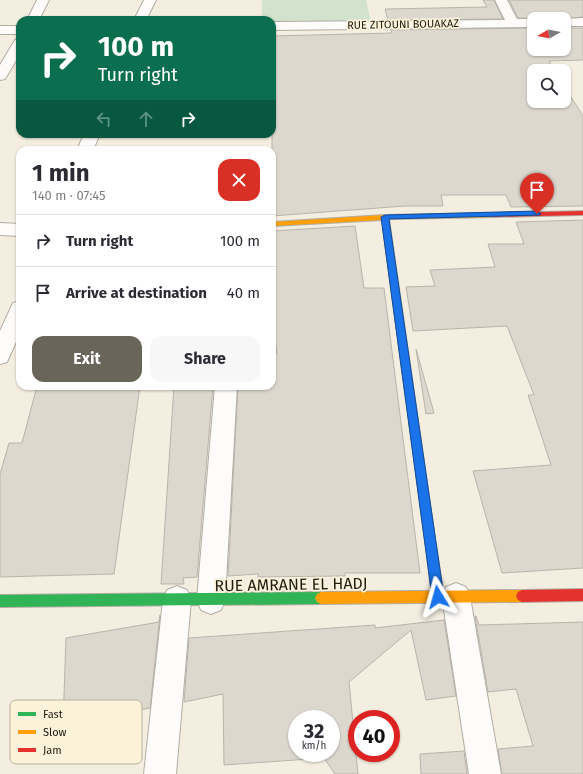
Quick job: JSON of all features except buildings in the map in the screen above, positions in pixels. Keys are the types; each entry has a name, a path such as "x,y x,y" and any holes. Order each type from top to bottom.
{"street":[{"path":"35,16 43,0"},
{"path":"142,16 150,0"},
{"path":"501,0 513,23"},
{"path":"571,22 583,22"},
{"name":"RUE ZITOUNI BOUAKAZ","path":"276,26 527,23"},
{"path":"0,30 16,30"},
{"path":"0,76 16,50"},
{"path":"276,224 385,217 583,212"},
{"path":"385,217 447,597 485,774"},
{"path":"0,229 16,230"},
{"path":"0,356 16,318"},
{"path":"211,600 226,390"},
{"name":"RUE AMRANE EL HADJ","path":"0,601 583,595"},
{"path":"160,774 177,600"}],"green space":[{"path":"262,0 366,0 371,22 276,24 276,16 262,16"}],"traffic: fast":[{"path":"430,539 438,597"},
{"path":"0,601 321,598"}],"traffic: slow":[{"path":"276,224 385,217 493,215"},
{"path":"385,217 430,539"},
{"path":"321,598 522,596"}],"traffic: jam":[{"path":"493,215 583,213"},
{"path":"522,596 583,595"}],"route":[{"path":"438,597 385,217 537,214"}]}
